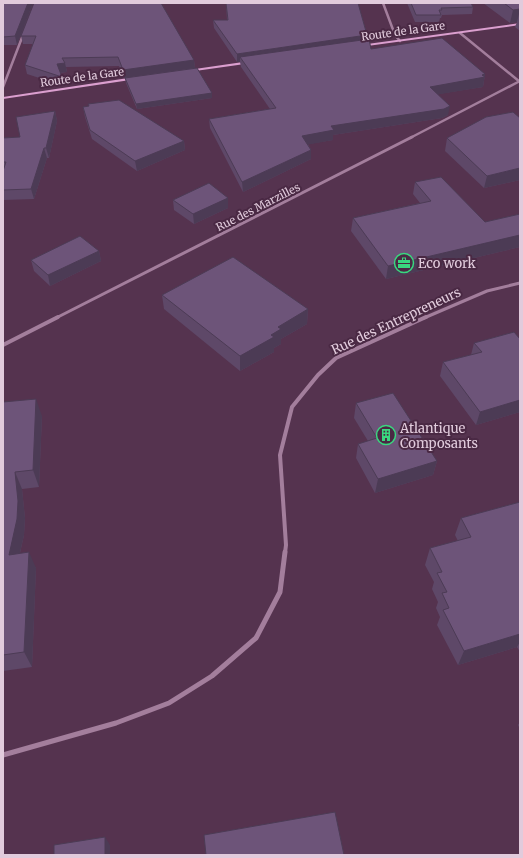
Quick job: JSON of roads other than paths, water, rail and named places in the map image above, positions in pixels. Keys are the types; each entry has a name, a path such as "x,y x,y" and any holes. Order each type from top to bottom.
{"main road":[{"name":"Route de la Gare","path":"353,47 520,24"},
{"path":"181,72 259,61"},
{"name":"Route de la Gare","path":"3,98 142,77"}],"street":[{"path":"383,3 395,35 400,41"},
{"path":"3,87 25,31"},
{"path":"460,33 520,82"},
{"name":"Rue des Marzilles","path":"3,346 520,82"},
{"name":"Rue des Entrepreneurs","path":"3,755 116,723 169,703 212,676 256,638 280,592 286,545 280,454 292,407 318,375 336,358 450,306 487,291 520,283"}],"place":[{"name":"Eco work","path":"404,263"},
{"name":"Atlantique Composants","path":"386,435"}]}
